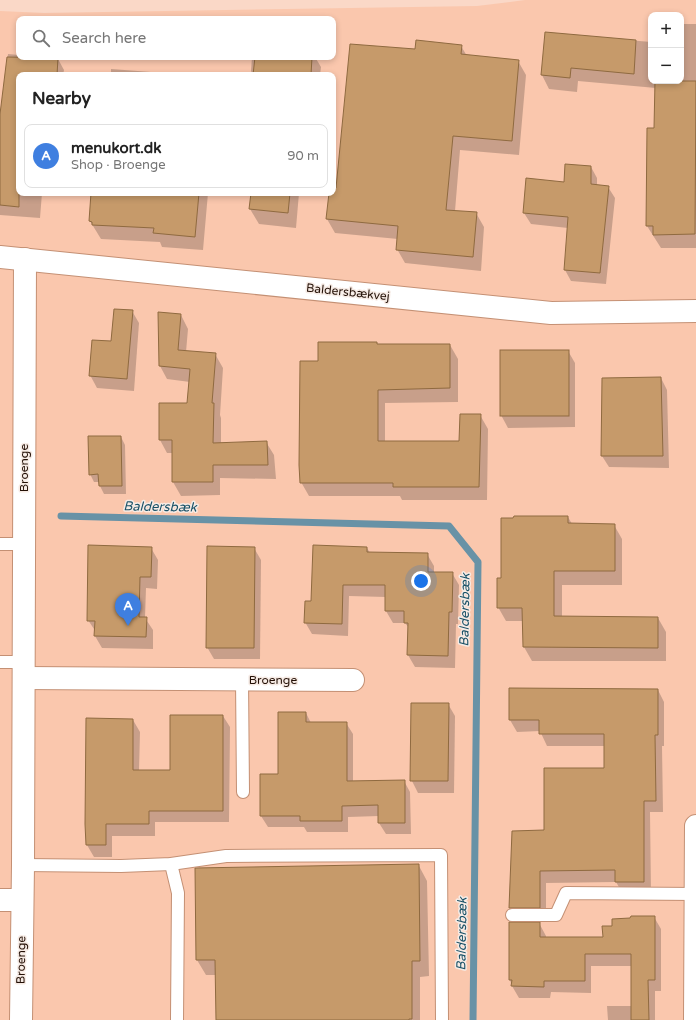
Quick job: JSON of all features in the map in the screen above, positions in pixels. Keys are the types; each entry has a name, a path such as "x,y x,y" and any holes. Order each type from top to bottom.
{"street":[{"name":"Baldersbækvej","path":"0,257 552,313 696,310"},
{"name":"Broenge","path":"21,1020 25,259"},
{"name":"Broenge","path":"24,670 242,680 353,680"},
{"path":"695,1020 696,826"},
{"path":"0,900 22,900"}],"lane":[{"path":"0,544 24,544"},
{"path":"0,662 24,670"},
{"path":"242,680 243,792"},
{"path":"23,865 121,866 171,864 226,856 441,855 442,1020"},
{"path":"171,864 178,893 177,1020"},
{"path":"512,915 556,915 566,893 696,894"}],"shaded area":[{"path":"525,0 696,0 696,1020 0,1020 0,11 44,13 477,6"}],"building":[{"path":"545,32 636,40 634,74 571,68 570,78 541,75"},
{"path":"416,40 462,45 461,54 519,60 512,141 453,136 446,210 477,212 473,257 396,250 398,226 326,219 329,196 336,196 350,44 415,49"},
{"path":"7,57 16,57 16,60 58,60 57,72 16,72 16,196 19,196 19,207 0,205 0,114"},
{"path":"255,60 312,60 311,72 253,72"},
{"path":"684,81 696,81 695,234 653,235 653,226 646,226 647,128 654,128 655,84 684,84"},
{"path":"565,164 591,166 591,184 609,186 600,273 564,270 568,217 523,213 526,178 564,182"},
{"path":"91,196 199,196 195,237 153,233 154,228 92,225 92,222 89,221"},
{"path":"251,196 290,196 288,213 249,209"},
{"path":"114,309 133,310 127,379 89,376 92,340 111,341"},
{"path":"158,312 181,314 178,350 216,353 212,403 214,403 213,443 267,441 268,465 213,465 213,482 172,482 172,440 159,440 159,403 187,403 190,369 159,366"},
{"path":"318,342 450,344 450,388 378,390 378,441 459,441 460,414 481,414 479,487 393,487 393,483 300,483 300,361 318,361"},
{"path":"500,350 569,350 569,416 500,416"},
{"path":"661,377 663,456 601,456 602,378"},
{"path":"88,436 121,436 122,486 99,486 98,474 89,475"},
{"path":"514,516 568,516 568,523 615,524 615,571 554,571 554,616 658,617 658,648 523,647 522,608 497,608 497,578 501,578 501,518 513,518"},
{"path":"88,545 152,547 151,577 140,577 139,617 147,617 146,637 94,636 95,621 87,621"},
{"path":"313,545 367,547 367,552 428,553 428,572 453,572 452,612 449,612 448,656 407,655 408,623 404,623 404,611 385,611 385,585 343,585 342,624 304,623 305,601 311,601"},
{"path":"207,546 255,547 254,648 206,648"},
{"path":"509,688 658,689 658,735 655,735 656,801 644,801 644,882 615,882 615,870 540,871 540,908 509,908 512,831 544,830 544,768 604,768 604,734 539,734 539,720 509,720"},
{"path":"411,703 449,703 448,781 410,781"},
{"path":"278,712 306,712 306,722 347,722 347,781 405,780 405,823 378,823 378,805 342,806 342,821 300,821 300,816 260,816 260,774 278,774"},
{"path":"170,715 223,715 223,811 149,811 149,824 106,824 106,845 86,845 86,718 133,719 133,770 170,770"},
{"path":"419,864 420,961 412,961 412,1019 216,1020 215,960 196,960 195,868"},
{"path":"631,916 655,916 655,980 648,980 649,1020 631,1020 631,954 585,954 585,981 544,981 544,987 511,986 512,980 509,980 509,922 540,922 540,937 603,937 602,926 612,926 612,919 630,918"}],"waterway":[{"name":"Baldersbæk","path":"61,516 449,526 478,562 473,1020"}],"place":[{"name":"menukort.dk","path":"128,626"}]}
